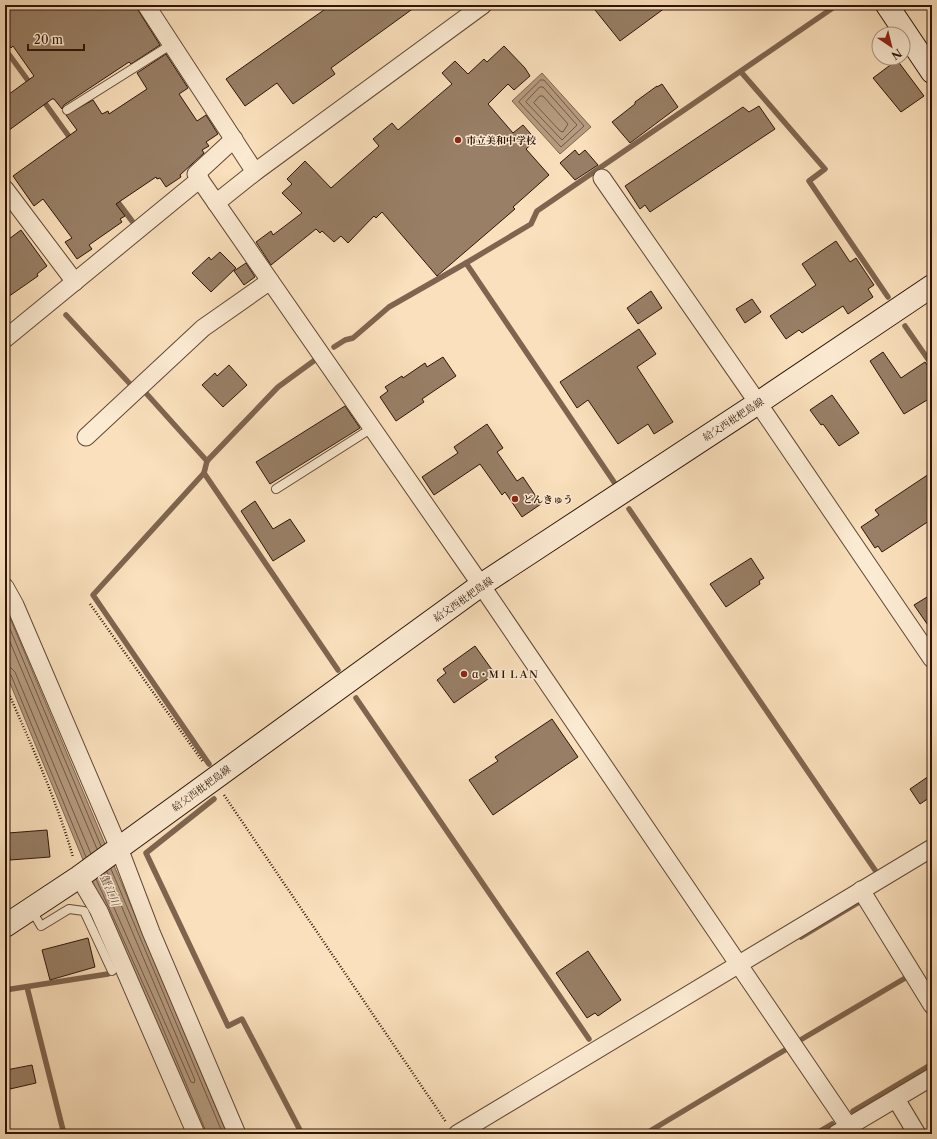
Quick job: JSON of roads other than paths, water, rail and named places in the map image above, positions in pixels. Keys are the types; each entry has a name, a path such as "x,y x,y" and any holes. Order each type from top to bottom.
{"main road":[{"path":"887,5 932,72"},
{"name":"給父西枇杷島線","path":"5,926 79,877 481,585 758,403 932,286"}],"street":[{"path":"146,5 255,172"},
{"path":"216,203 255,172 483,5"},
{"path":"234,139 196,174 481,585 739,964 842,1130 932,1077"},
{"path":"602,178 758,403 932,659"},
{"path":"5,340 200,179"},
{"path":"5,189 75,282"},
{"path":"86,437 203,328 270,281"},
{"path":"5,587 15,605 119,848 151,932 237,1134"},
{"path":"453,1131 739,964 932,848"},
{"path":"79,877 99,911 196,1134"},
{"path":"861,890 932,1005"},
{"path":"896,1098 917,1134"}],"lane":[{"path":"66,110 172,44"},
{"path":"276,489 372,428"},
{"path":"31,909 41,926 69,909 84,911 112,971"}],"water":[{"path":"542,73 591,127 560,154 512,101"},
{"name":"蟹江川","path":"5,608 227,1134 204,1134 86,867 5,671"}],"waterway":[{"path":"334,347 345,340 353,338 389,307 531,224 537,211 837,5"},
{"path":"5,49 32,86"},
{"path":"741,72 825,169 809,181 888,297"},
{"path":"42,99 73,142"},
{"path":"114,197 132,221"},
{"path":"466,263 614,482"},
{"path":"66,315 131,385"},
{"path":"905,326 932,365"},
{"path":"207,461 278,387 315,360"},
{"path":"145,392 207,461 204,473 338,670"},
{"path":"204,473 93,595 209,764"},
{"path":"629,509 875,870"},
{"path":"356,698 589,1039"},
{"path":"214,799 146,853 228,1026 242,1019 302,1134"},
{"path":"801,937 861,901 863,904"},
{"path":"5,990 108,974"},
{"path":"802,1039 907,977"},
{"path":"27,987 64,1134"},
{"path":"926,1007 932,1017"},
{"path":"645,1134 785,1050"},
{"path":"853,1111 932,1064"},
{"path":"815,1134 832,1124"}],"place":[{"name":"市立美和中学校","path":"458,140"},
{"name":"どんきゅう","path":"515,499"},
{"name":"α・ＭＩＬＡＮ","path":"464,674"}]}
